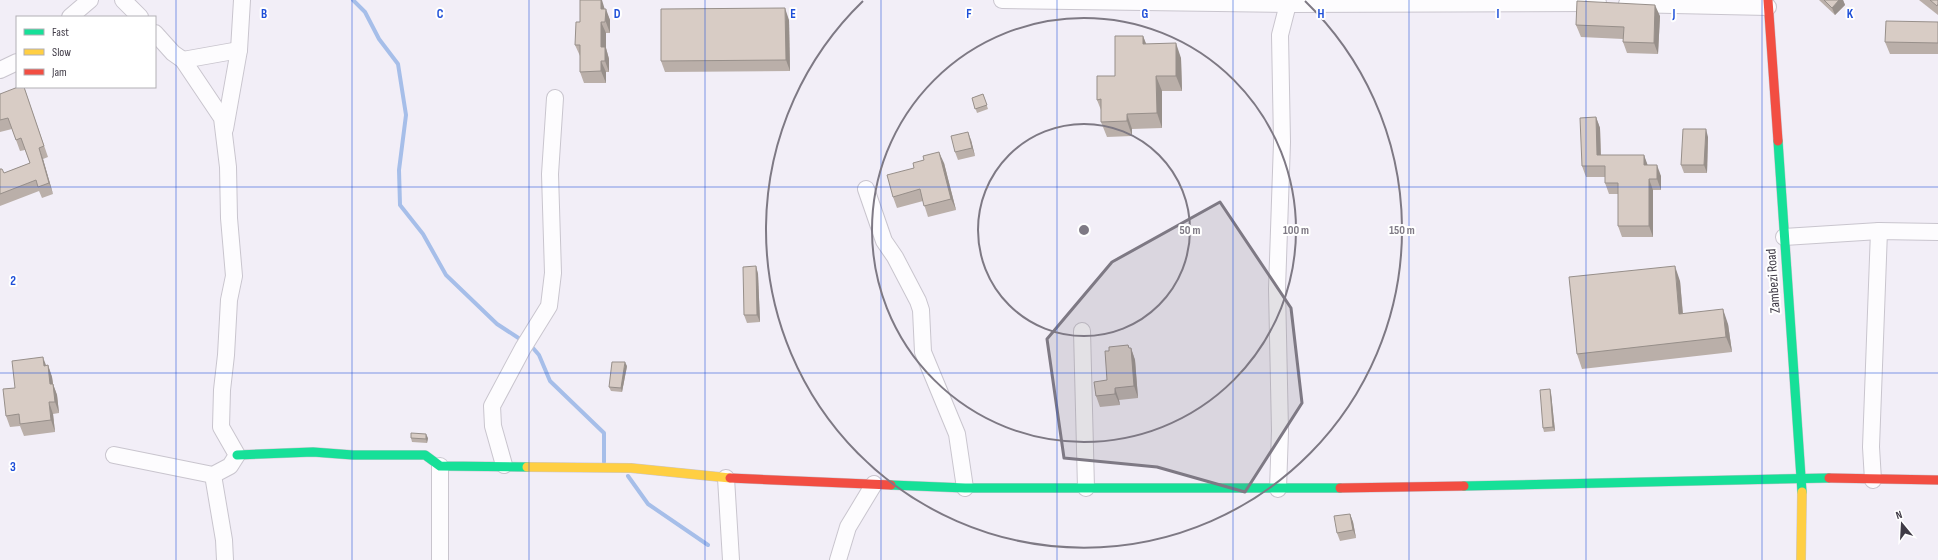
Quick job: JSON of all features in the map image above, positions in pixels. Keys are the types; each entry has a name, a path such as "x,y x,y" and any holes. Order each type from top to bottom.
{"street":[{"path":"71,16 90,0"},
{"path":"123,0 139,16"},
{"path":"225,131 239,50 242,0"},
{"path":"1002,0 1289,2 1554,1 1768,4"},
{"path":"1278,489 1280,424 1278,265 1282,142 1280,35 1289,2"},
{"name":"Zambezi Road","path":"1768,4 1802,478 1801,560"},
{"path":"156,34 173,53 183,60 222,118 225,131 228,167 229,218 234,276 229,307 222,390 221,426 237,455"},
{"path":"183,60 239,50"},
{"path":"0,70 16,62"},
{"path":"504,465 493,426 492,406 523,348 549,306 553,273 550,174 555,98"},
{"path":"866,189 884,241 895,258 918,301 921,310 923,352 956,434 964,488"},
{"path":"1873,480 1871,447 1879,231"},
{"path":"1784,237 1879,231 1938,232"},
{"path":"1082,331 1086,488"},
{"path":"237,455 313,452 353,455 425,455 440,466 504,465 567,468 631,468 726,478 964,488 1278,489 1660,483 1802,478 1938,480"},
{"path":"114,454 213,475 230,466 237,455"},
{"path":"440,466 440,560"},
{"path":"213,475 224,540 225,560"},
{"path":"726,478 731,560"},
{"path":"838,560 848,527 874,484"}],"highlighted area":[{"path":"1220,202 1291,308 1302,403 1245,492 1157,467 1064,458 1047,339 1112,262"}],"building":[{"path":"580,0 601,0 601,9 606,9 605,22 601,22 601,47 605,47 605,61 601,61 601,71 580,72 580,45 575,45 576,22 580,22"},
{"path":"1824,0 1839,0 1832,8"},
{"path":"1930,0 1938,0 1937,6"},
{"path":"1577,1 1655,5 1654,43 1623,42 1624,27 1576,25"},
{"path":"785,8 786,60 661,61 661,9"},
{"path":"1886,21 1938,22 1938,43 1885,42"},
{"path":"1115,36 1143,36 1143,44 1176,43 1176,76 1156,76 1157,113 1127,114 1127,121 1101,122 1101,99 1097,100 1097,76 1115,76"},
{"path":"16,88 24,88 44,146 39,148 49,183 38,187 36,180 0,194 0,169 2,169 4,173 30,163 21,138 16,140 8,118 0,120 0,94"},
{"path":"983,94 987,105 975,109 972,98"},
{"path":"1596,117 1597,155 1644,155 1644,165 1657,165 1657,179 1649,179 1649,226 1618,226 1618,183 1605,183 1605,166 1582,166 1580,118"},
{"path":"1683,129 1706,129 1704,165 1681,165"},
{"path":"968,132 972,148 955,152 951,136"},
{"path":"939,152 951,199 924,206 920,189 893,197 887,175 914,168 913,163 924,160 923,156"},
{"path":"756,266 757,315 744,315 743,267"},
{"path":"1675,266 1679,314 1723,309 1726,337 1577,354 1569,277"},
{"path":"1128,345 1129,348 1131,348 1134,386 1115,388 1115,394 1096,396 1094,382 1107,380 1105,351 1109,351 1109,347"},
{"path":"43,357 44,366 48,365 50,384 53,384 55,402 49,402 51,420 20,424 19,414 6,416 3,389 15,388 12,361"},
{"path":"612,362 625,362 621,388 609,387"},
{"path":"1550,389 1553,427 1543,428 1540,390"},
{"path":"411,433 426,434 426,439 411,438"},
{"path":"1350,514 1353,530 1337,533 1334,516"}],"waterway":[{"path":"353,0 365,12 379,39 398,64 406,115 399,170 400,205 423,234 446,275 497,324 523,341"},
{"path":"533,348 539,355 550,381 604,433 604,462"},
{"path":"628,476 648,504 708,545"}],"traffic: fast":[{"path":"1778,141 1802,492"},
{"path":"237,455 313,452 353,455 425,455 440,466 527,467"},
{"path":"1464,486 1829,478"},
{"path":"891,485 965,488 1340,488"}],"traffic: slow":[{"path":"527,467 631,468 730,478"},
{"path":"1801,560 1802,492"}],"traffic: jam":[{"path":"1768,0 1778,141"},
{"path":"730,478 891,485"},
{"path":"1829,478 1938,480"},
{"path":"1340,488 1464,486"}]}
